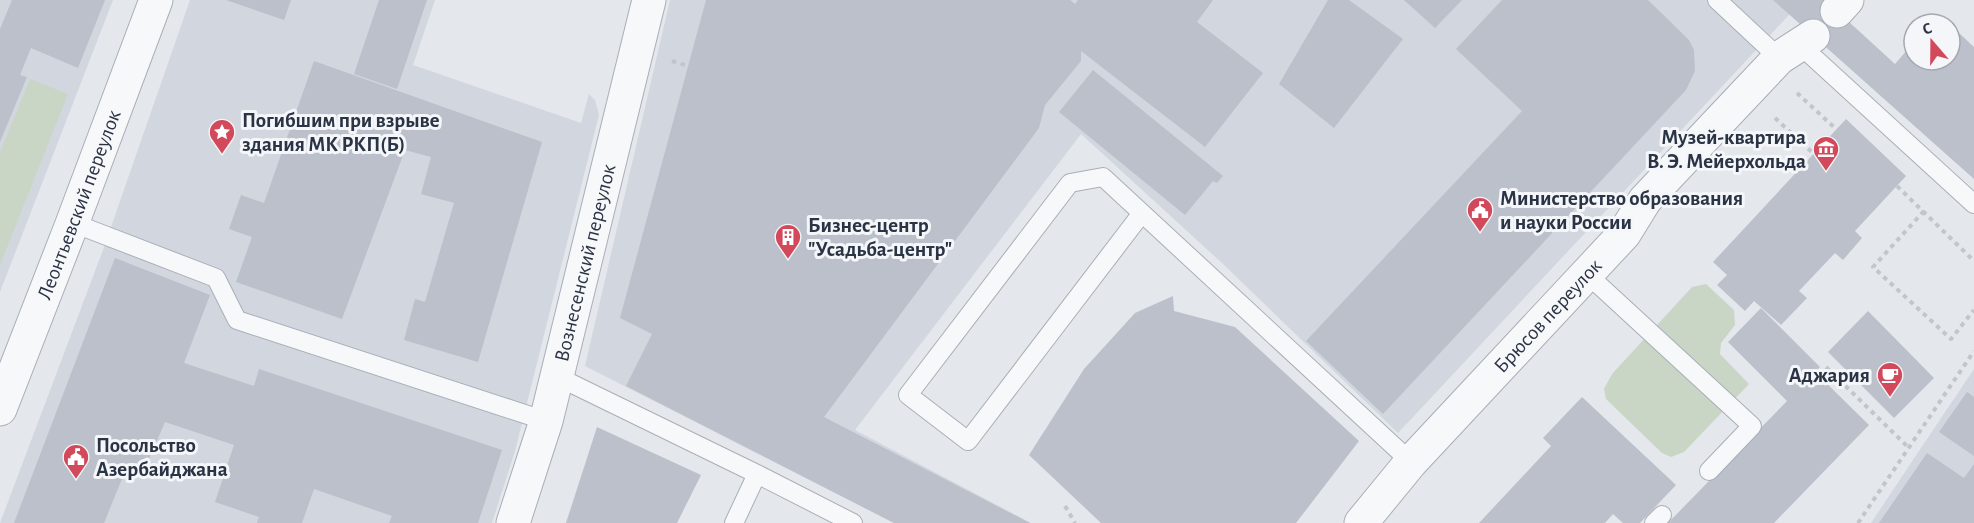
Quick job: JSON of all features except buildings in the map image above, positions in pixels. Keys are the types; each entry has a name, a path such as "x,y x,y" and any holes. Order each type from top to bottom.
{"street":[{"name":"Леонтьевский переулок","path":"0,409 73,223 156,0"},
{"name":"Вознесенский переулок","path":"513,523 546,421 649,0"},
{"name":"Брюсов переулок","path":"1361,523 1411,462 1624,234 1645,200 1797,46"}],"lane":[{"path":"1717,0 1797,46 1974,204"},
{"path":"1142,213 968,441 908,395 1070,183 1103,177 1142,213 1411,462"},
{"path":"73,223 216,278 237,320 546,421"},
{"path":"1587,274 1752,426 1709,471"},
{"path":"556,376 853,523"},
{"path":"734,523 758,474"}],"path":[{"path":"669,61 688,66"},
{"path":"1796,93 1836,129"},
{"path":"1774,118 1814,154"},
{"path":"1897,186 1974,261"},
{"path":"1924,211 1873,267 1951,339 1974,310"},
{"path":"1858,523 1974,351"},
{"path":"1826,367 1909,448"},
{"path":"1065,506 1075,523"}],"shaded area":[{"path":"0,0 113,0 0,292"},
{"path":"190,0 435,0 413,65 581,123 589,94 595,100 599,115 515,451 492,523 0,523 103,250"},
{"path":"670,0 1803,0 1398,433 1223,264 1081,134 855,430 1031,523 894,523 585,366"},
{"path":"1974,369 1974,523 1871,523 1921,448"}],"green space":[{"path":"30,79 68,94 0,265 0,152"},
{"path":"1706,284 1734,310 1735,325 1721,343 1720,354 1749,384 1684,452 1671,457 1662,453 1606,399 1604,389 1612,374 1692,287"}],"place":[{"name":"Погибшим при взрыве здания МК РКП(Б)","path":"222,155"},
{"name":"Музей-квартира В. Э. Мейерхольда","path":"1826,172"},
{"name":"Министерство образования и науки России","path":"1480,233"},
{"name":"Бизнес-центр \"Усадьба-центр\"","path":"788,260"},
{"name":"Аджария","path":"1890,398"},
{"name":"Посольство Азербайджана","path":"76,480"}]}
